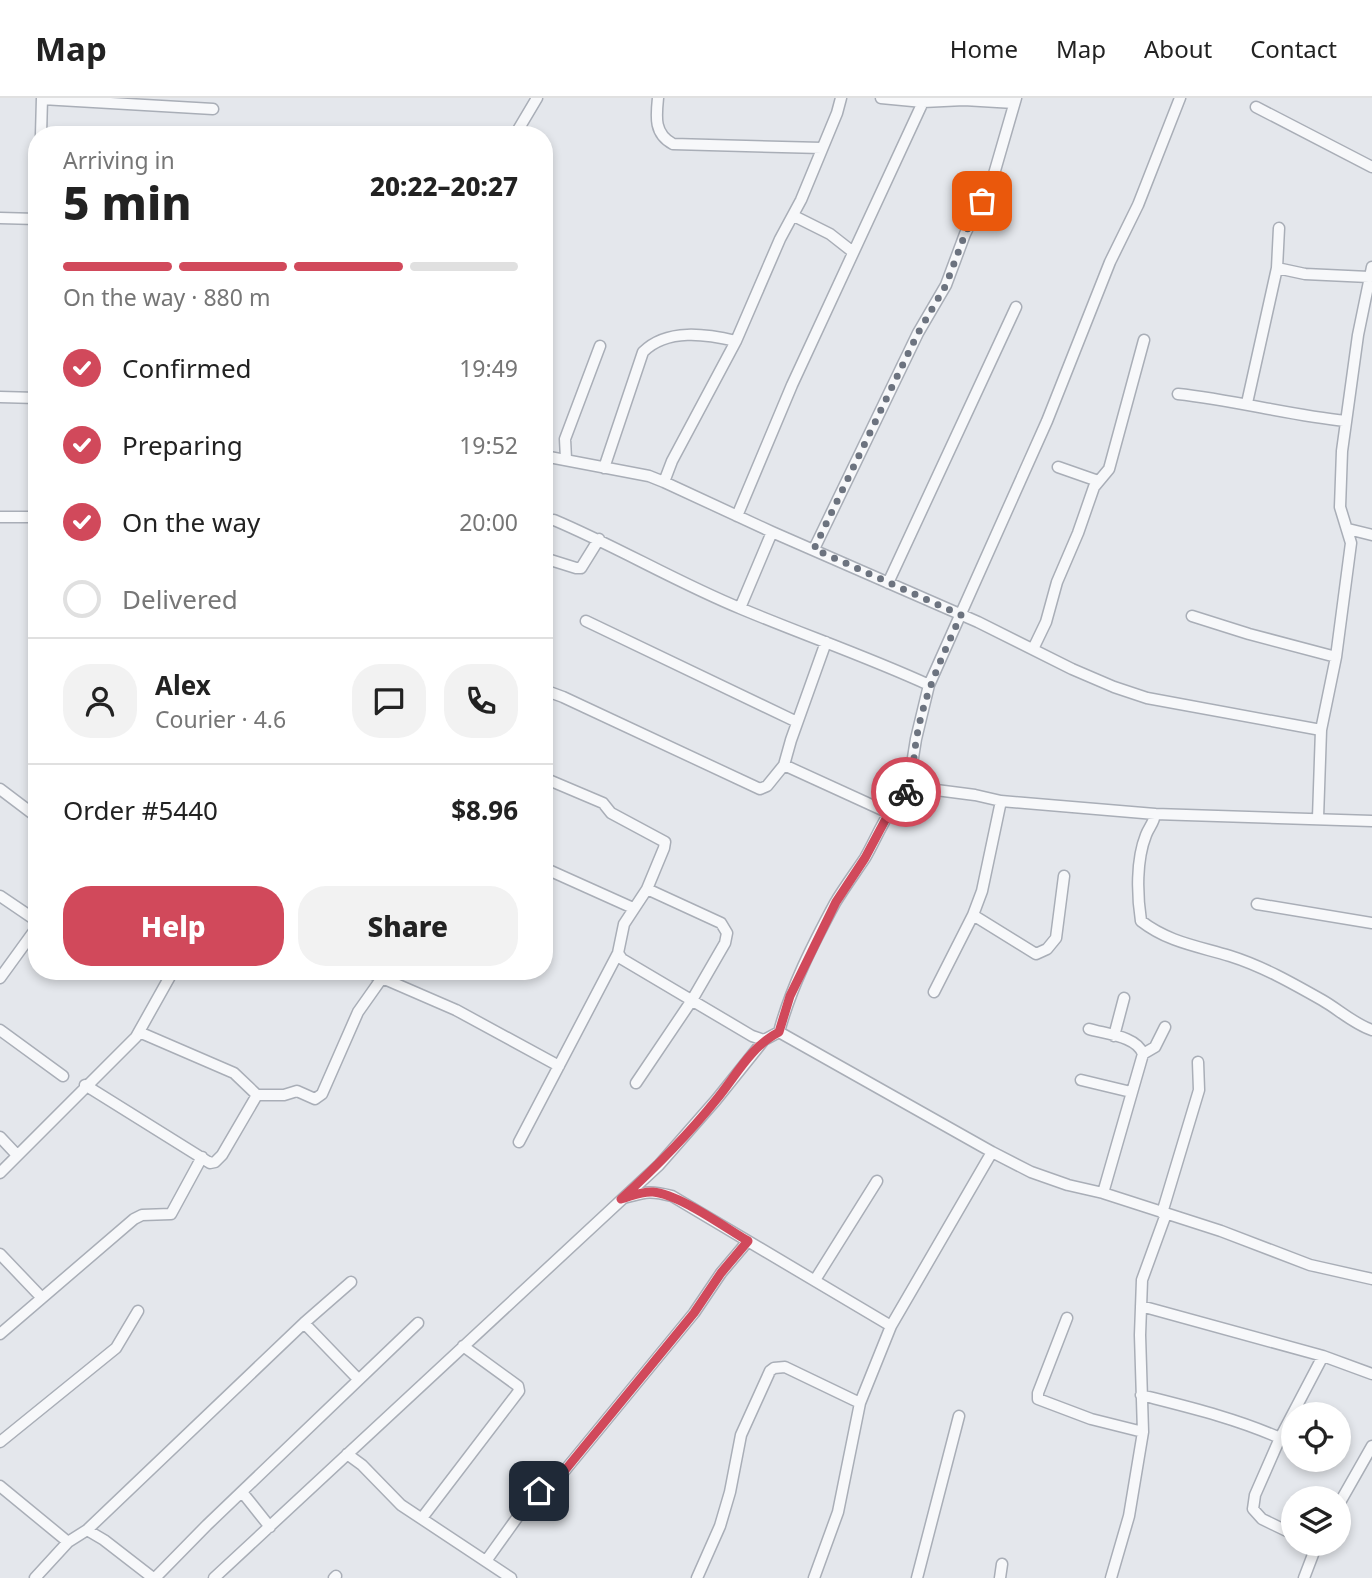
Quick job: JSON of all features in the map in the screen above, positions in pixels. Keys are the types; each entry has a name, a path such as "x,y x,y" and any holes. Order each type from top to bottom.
{"street":[{"path":"520,126 537,98"},
{"path":"658,98 657,128 673,145 822,148"},
{"path":"664,482 672,461 736,341 780,239 794,216 841,98"},
{"path":"814,549 918,333 946,285 965,234 994,174 1015,101 923,102 881,98"},
{"path":"913,787 912,764 929,685 1047,421 1110,262 1138,205 1180,98"},
{"path":"41,126 42,99 213,109"},
{"path":"737,516 792,384 923,102"},
{"path":"1256,107 1372,167"},
{"path":"794,216 830,234 853,252"},
{"path":"0,218 28,219"},
{"path":"1247,403 1277,268 1279,228"},
{"path":"1277,268 1306,274 1370,272 1358,335 1339,489 1340,508 1351,543 1336,657 1321,730 1318,818"},
{"path":"888,583 1016,307"},
{"path":"604,468 643,352 651,345 688,335 711,335 736,341"},
{"path":"1033,649 1046,622 1057,582 1098,481 1109,469 1144,340"},
{"path":"566,459 565,439 600,346"},
{"path":"1178,394 1346,421"},
{"path":"0,397 28,398"},
{"path":"553,457 664,482 961,615 1072,668 1147,698 1321,730"},
{"path":"1058,467 1098,481"},
{"path":"0,517 28,517"},
{"path":"554,520 598,538 740,608 929,685"},
{"path":"1348,529 1372,535"},
{"path":"740,608 772,532"},
{"path":"553,560 581,568 598,538"},
{"path":"1192,616 1336,657"},
{"path":"586,621 797,722"},
{"path":"553,694 760,789 767,786 784,765 826,642"},
{"path":"784,765 889,813"},
{"path":"519,1142 618,953 621,933 633,908 647,889 665,842 611,813 603,803 553,782"},
{"path":"214,1578 659,1165 764,1040 779,1032 790,996 836,902 902,794 913,787 1001,801 1155,814 1372,821"},
{"path":"0,789 28,810"},
{"path":"934,992 974,915 982,891 1001,801"},
{"path":"1155,814 1154,822 1146,836 1142,858 1138,898 1141,921 1157,933 1230,956 1269,972 1372,1030"},
{"path":"553,872 633,908"},
{"path":"974,915 1035,954 1047,949 1056,938 1064,876"},
{"path":"636,1083 692,1000 725,943 727,933 721,923 647,889"},
{"path":"0,896 28,915"},
{"path":"1257,904 1372,923"},
{"path":"0,978 28,939"},
{"path":"618,953 622,958 752,1036 764,1040"},
{"path":"0,1173 85,1085 136,1037 168,980"},
{"path":"139,1032 234,1073 257,1095 284,1095 298,1091 315,1099 319,1097 358,1012 381,980"},
{"path":"387,980 456,1010 559,1066"},
{"path":"1114,1036 1124,998"},
{"path":"1103,1193 1143,1054 1155,1047 1165,1027"},
{"path":"1089,1029 1134,1042 1143,1054"},
{"path":"0,1030 63,1076"},
{"path":"779,1032 992,1152 1051,1179 1221,1231 1310,1265 1372,1279"},
{"path":"1111,1578 1129,1516 1143,1432 1142,1280 1199,1090 1198,1062"},
{"path":"1081,1080 1131,1092"},
{"path":"85,1085 210,1163 222,1156 257,1095"},
{"path":"0,1137 17,1156"},
{"path":"814,1578 838,1511 860,1404 891,1326 992,1152"},
{"path":"0,1334 134,1219 142,1215 171,1214 202,1157"},
{"path":"815,1280 877,1181"},
{"path":"621,1199 642,1192 672,1196 891,1326"},
{"path":"486,1561 534,1494 557,1480 694,1313 721,1273 748,1241"},
{"path":"0,1254 42,1298"},
{"path":"35,1578 68,1542 87,1530 304,1323 351,1282"},
{"path":"1141,1306 1323,1356 1372,1374"},
{"path":"0,1443 116,1348 138,1311"},
{"path":"1067,1318 1038,1399 1091,1419 1143,1432"},
{"path":"304,1323 358,1379"},
{"path":"87,1530 154,1578 418,1323"},
{"path":"422,1518 519,1391 518,1386 463,1346"},
{"path":"1281,1528 1262,1519 1253,1510 1255,1495 1280,1438 1323,1356"},
{"path":"697,1578 720,1526 741,1435 770,1371 785,1367 860,1404"},
{"path":"1141,1395 1215,1413 1280,1438"},
{"path":"917,1578 959,1416"},
{"path":"1349,1486 1372,1446"},
{"path":"347,1454 362,1465 401,1505 511,1578"},
{"path":"0,1486 68,1542"},
{"path":"242,1492 270,1527"},
{"path":"1304,1578 1311,1556"},
{"path":"1000,1578 1002,1564"}],"way so far":[{"path":"906,792 913,787 912,764 925,697 961,615 814,549 918,333 946,285 965,234 982,201"}],"route":[{"path":"539,1491 557,1480 655,1357 694,1313 721,1273 748,1241 672,1196 642,1192 621,1199 659,1165 764,1040 779,1032 790,996 836,902 865,858 889,813 906,792"}]}
